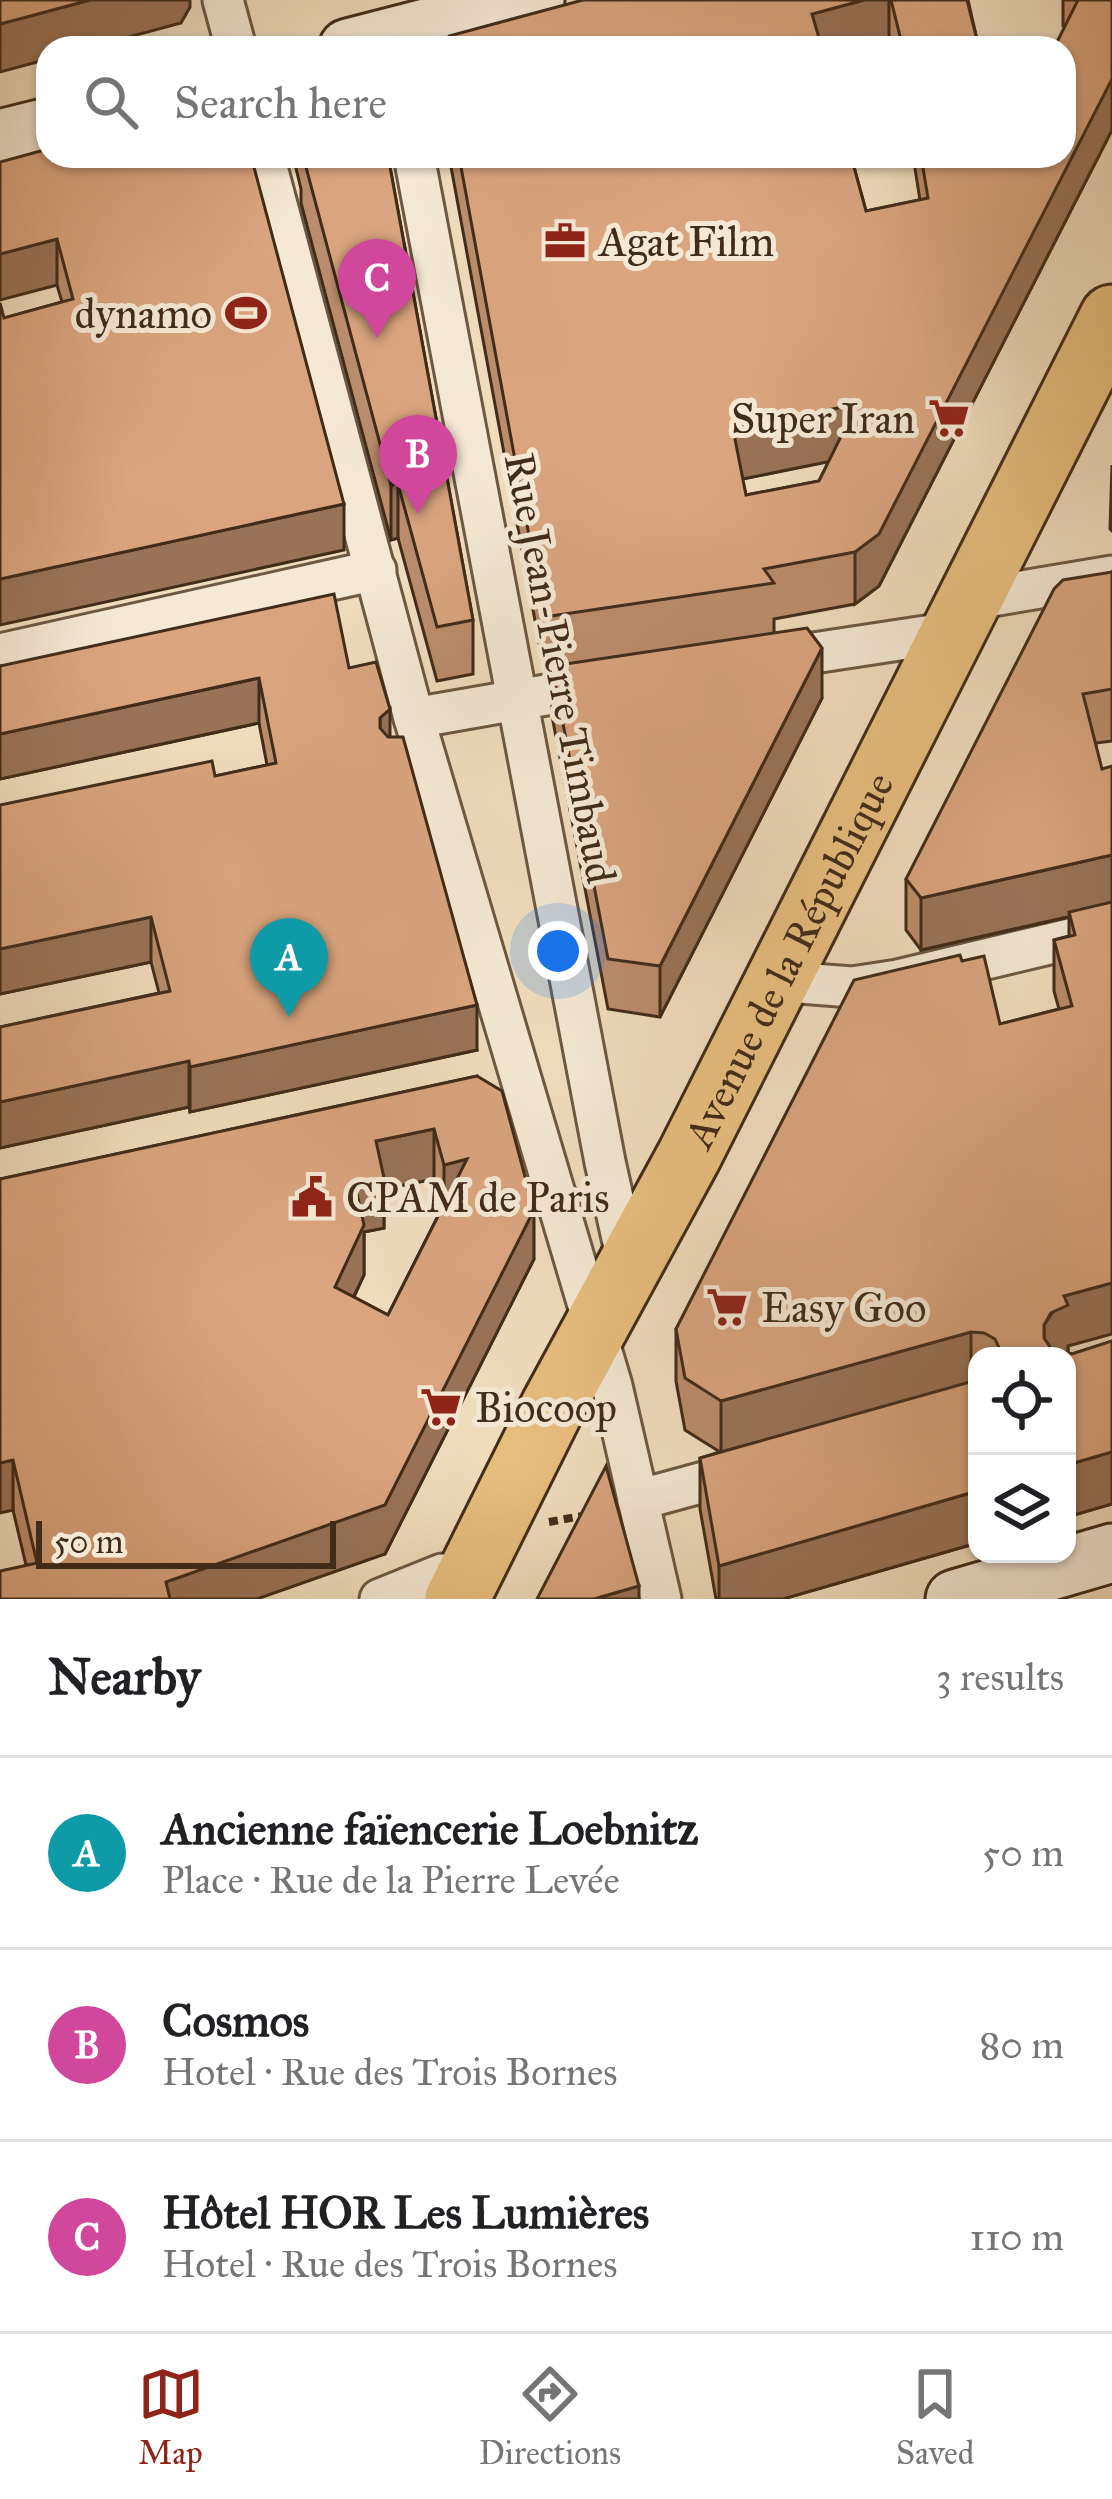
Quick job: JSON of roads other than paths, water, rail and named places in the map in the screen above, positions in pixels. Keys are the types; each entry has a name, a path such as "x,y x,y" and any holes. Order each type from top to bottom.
{"main road":[{"name":"Avenue de la République","path":"461,1592 1112,317"}],"street":[{"path":"223,0 233,36"},
{"path":"381,33 535,0"},
{"path":"0,139 36,130"},
{"path":"267,168 507,1084 596,1330 661,1599"},
{"name":"Rue Jean-Pierre Timbaud","path":"416,168 629,1269"},
{"path":"0,654 376,570"},
{"path":"730,665 960,616 1112,576"},
{"path":"414,718 638,680"},
{"path":"775,981 852,987 898,980 1112,928"},
{"path":"638,1500 795,1457"},
{"path":"956,1599 1112,1553"},
{"path":"380,1599 442,1574 461,1592"}],"place":[{"name":"Agat Film","path":"565,241"},
{"name":"dynamo","path":"246,313"},
{"name":"Hôtel HOR Les Lumières","path":"377,338"},
{"name":"Super Iran","path":"949,418"},
{"name":"Cosmos","path":"418,514"},
{"name":"Ancienne faïencerie Loebnitz","path":"289,1017"},
{"name":"CPAM de Paris","path":"312,1197"},
{"name":"Easy Goo","path":"727,1307"},
{"name":"Biocoop","path":"441,1407"}]}
